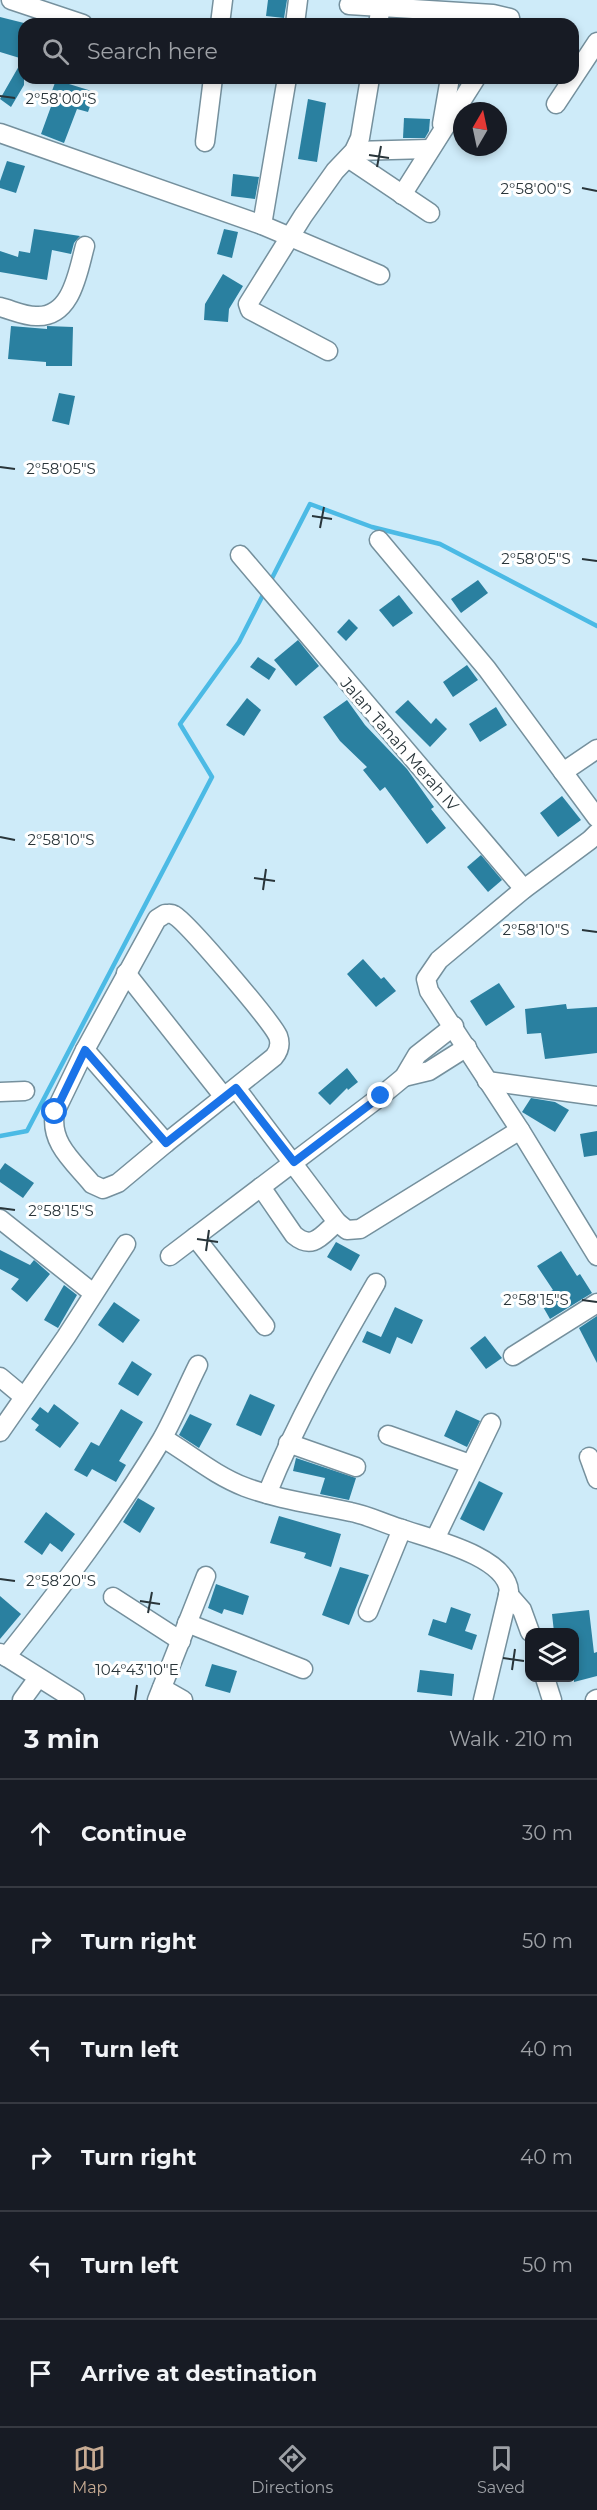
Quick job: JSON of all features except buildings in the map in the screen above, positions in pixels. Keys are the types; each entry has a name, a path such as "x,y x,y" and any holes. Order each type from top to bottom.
{"street":[{"path":"11,0 64,18"},
{"path":"221,18 223,0"},
{"path":"296,18 298,0"},
{"path":"349,6 379,15 440,18"},
{"path":"462,18 484,6 510,18"},
{"path":"579,69 597,42"},
{"path":"205,142 212,84"},
{"path":"262,225 286,84"},
{"path":"328,351 250,310 249,300 290,236 335,171 351,154 360,138 369,84"},
{"path":"441,131 449,84"},
{"path":"402,195 472,84"},
{"path":"556,104 569,84"},
{"path":"0,134 262,225 380,275"},
{"path":"351,154 429,149"},
{"path":"351,154 402,195 429,213"},
{"path":"0,307 40,317 61,308 70,294 85,246"},
{"path":"379,540 487,669 597,818"},
{"name":"Jalan Tanah Merah IV","path":"240,555 524,889"},
{"path":"563,772 597,749"},
{"path":"595,839 524,889 439,960 428,974 427,987 520,1130 597,1256"},
{"path":"165,914 176,915 264,1016 278,1035 280,1047 274,1057 230,1093 113,1186 103,1189 92,1184 60,1146 53,1130 59,1101 126,974 157,919 165,914"},
{"path":"126,974 294,1162 337,1222 346,1230 360,1229 520,1130"},
{"path":"170,1256 404,1077 417,1055 454,1026"},
{"path":"404,1077 429,1071 467,1047"},
{"path":"85,1050 166,1143"},
{"path":"487,1081 597,1096"},
{"path":"0,1092 25,1091"},
{"path":"261,1187 294,1235 301,1241 317,1240 337,1222"},
{"path":"0,1219 93,1293"},
{"path":"195,1237 265,1326"},
{"path":"0,1432 66,1337 126,1244"},
{"path":"267,1494 288,1443 333,1357 376,1283"},
{"path":"513,1356 597,1303"},
{"path":"75,1700 3,1655 79,1565 163,1438 198,1365"},
{"path":"0,1377 24,1397"},
{"path":"435,1539 491,1423"},
{"path":"388,1435 470,1464"},
{"path":"163,1438 192,1455 225,1479 296,1503 353,1512 435,1539 478,1557 500,1572 508,1586 508,1594 483,1700"},
{"path":"288,1443 356,1467"},
{"path":"589,1457 597,1479"},
{"path":"368,1612 402,1529"},
{"path":"183,1700 160,1694 206,1576"},
{"path":"508,1594 522,1610 529,1628"},
{"path":"112,1597 181,1641"},
{"path":"187,1623 303,1669"},
{"path":"22,1700 38,1678"},
{"path":"547,1682 552,1700"}],"waterway":[{"path":"269,584 310,504 372,527 440,544 597,626"},
{"path":"0,1136 27,1131 212,777 180,724 239,642 265,591"}],"route":[{"path":"55,1112 85,1050 166,1143 236,1088 294,1162 381,1096"}]}
